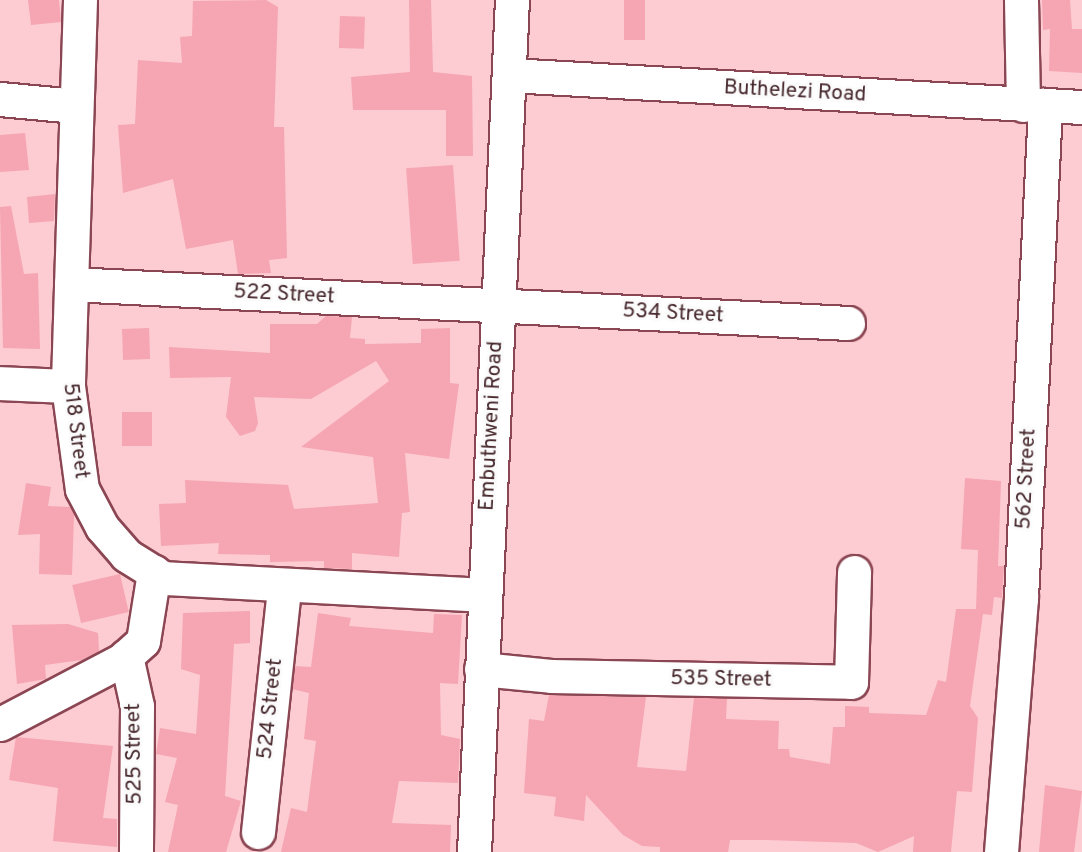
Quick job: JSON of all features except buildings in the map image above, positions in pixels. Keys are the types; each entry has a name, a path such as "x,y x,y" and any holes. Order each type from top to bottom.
{"street":[{"name":"518 Street","path":"80,0 68,386 82,489 102,527 126,555 163,579 284,587 484,595"},
{"name":"Embuthweni Road","path":"474,852 512,0"},
{"name":"562 Street","path":"1001,852 1021,598 1034,105 1021,0"},
{"name":"Buthelezi Road","path":"509,75 1082,107"},
{"path":"0,99 76,106"},
{"name":"522 Street","path":"71,284 498,305"},
{"name":"534 Street","path":"498,305 848,323"},
{"path":"0,383 68,386"},
{"path":"0,724 126,656 143,641 154,572"},
{"name":"535 Street","path":"481,669 552,676 851,682 854,572"},
{"name":"524 Street","path":"258,832 284,587"},
{"name":"525 Street","path":"126,656 137,706 136,852"}]}
